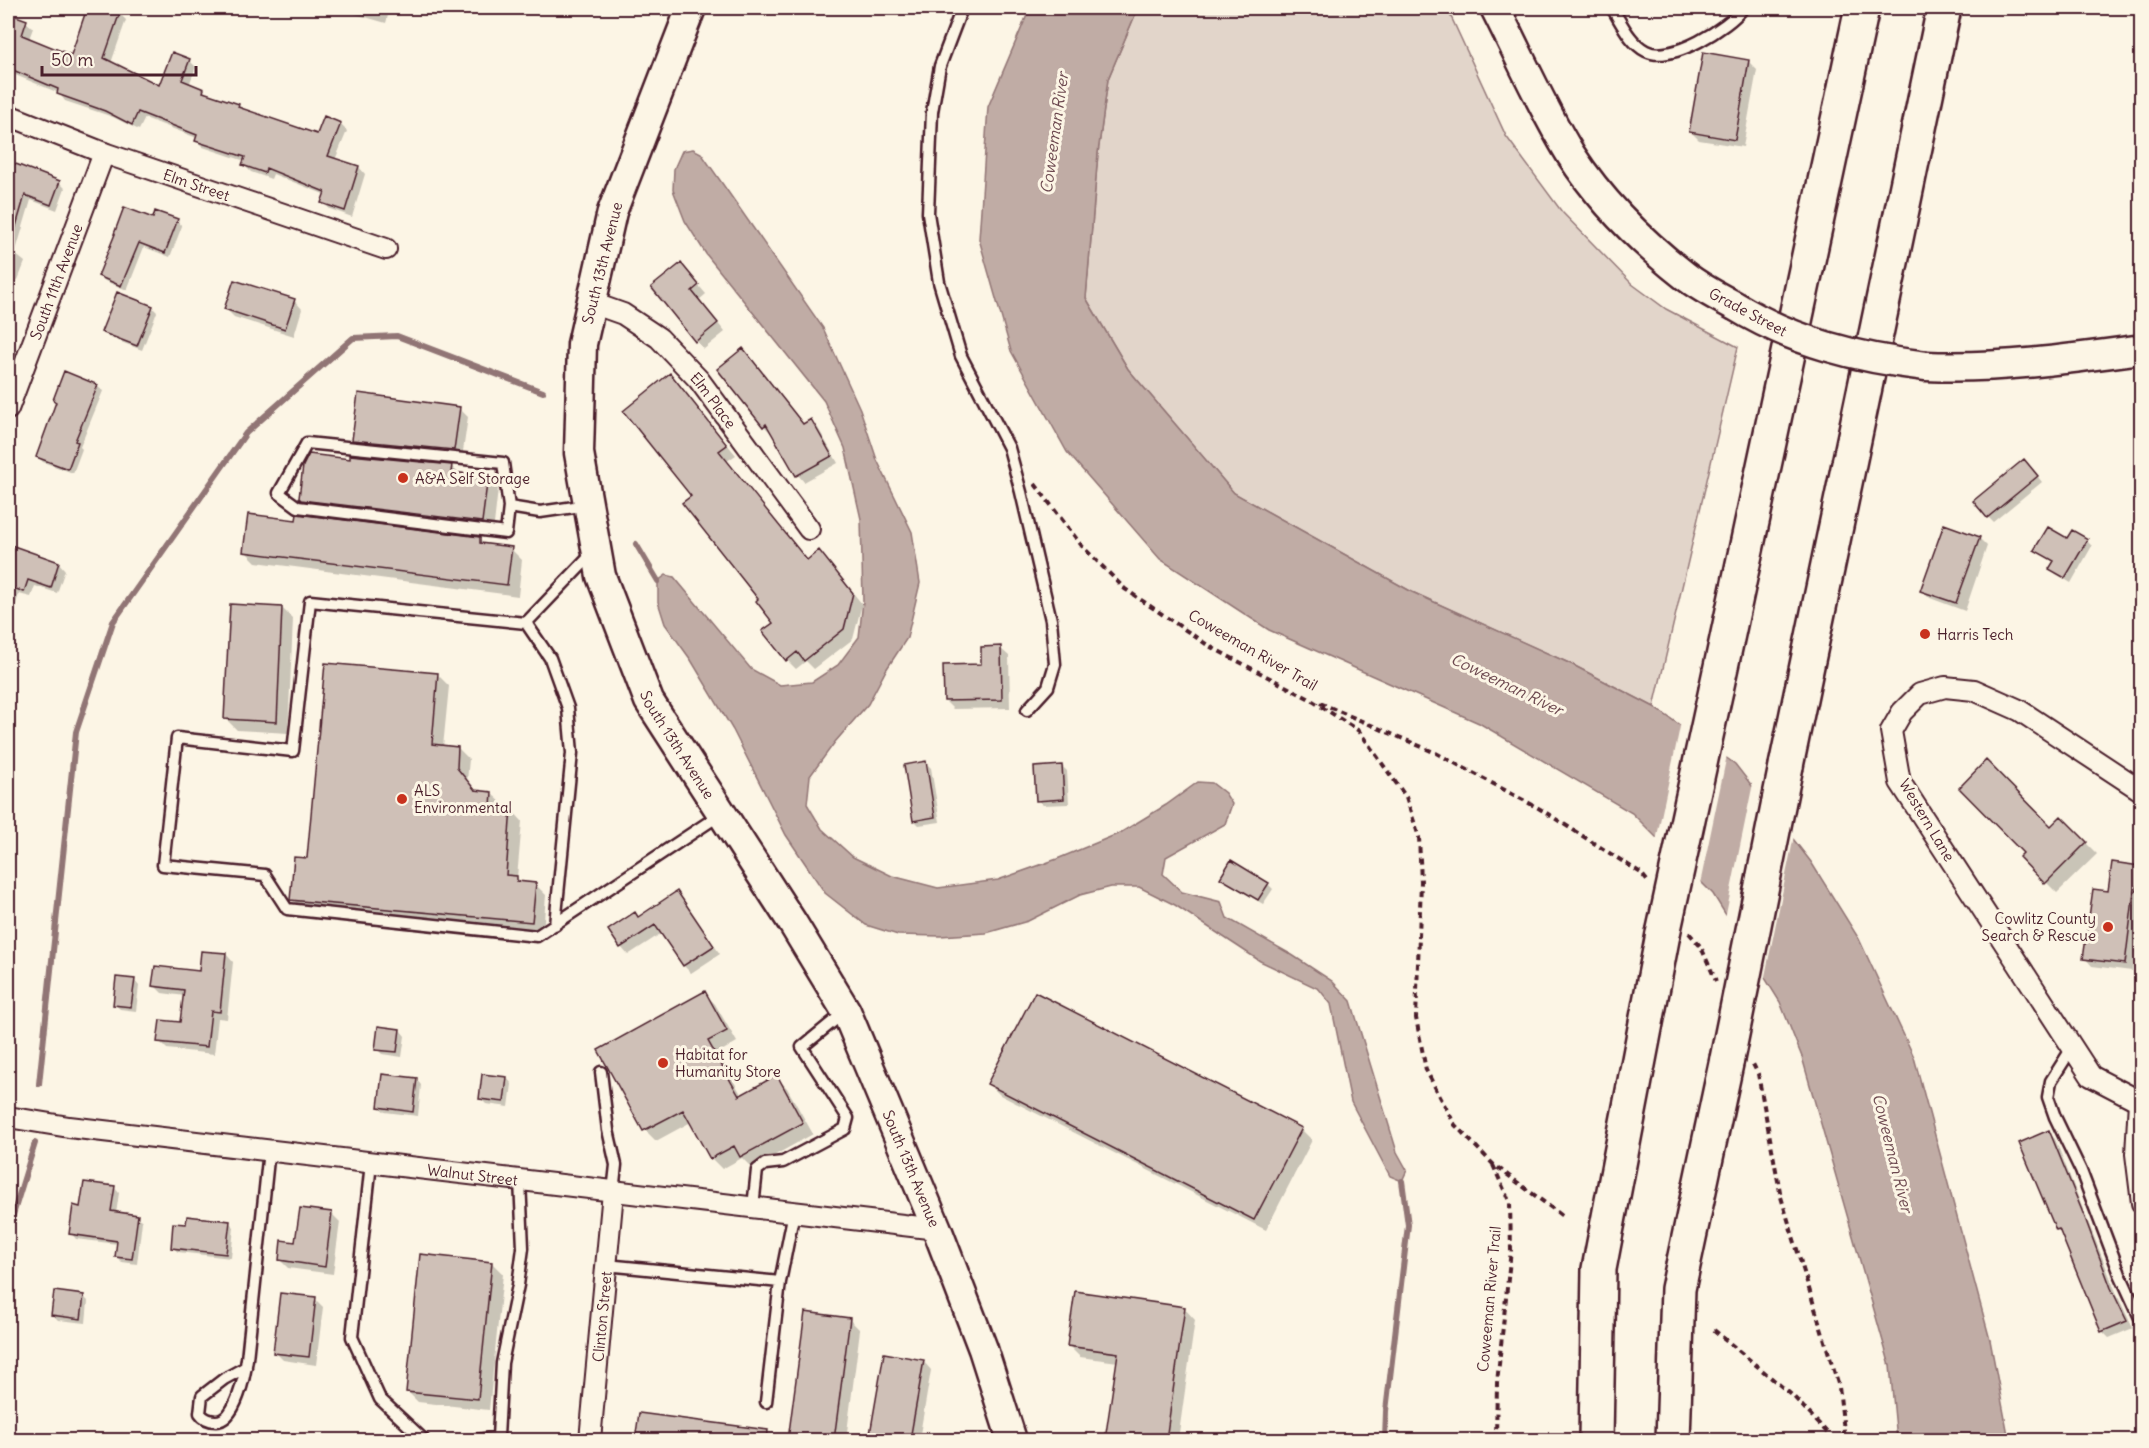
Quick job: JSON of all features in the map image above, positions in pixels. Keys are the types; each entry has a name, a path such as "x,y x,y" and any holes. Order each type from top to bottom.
{"highway":[{"path":"1596,1440 1599,1269 1663,934 1862,8"},
{"path":"1673,1440 1678,1289 1944,8"}],"main road":[{"name":"South 13th Avenue","path":"691,8 612,212 582,344 579,453 601,576 649,701 846,1011 937,1229 982,1349 1011,1440"},
{"name":"Grade Street","path":"1496,8 1550,119 1595,188 1641,237 1685,276 1782,332 1829,348 1871,358 1926,366 1965,368 2142,349"}],"street":[{"name":"Elm Street","path":"8,115 104,153 386,249"},
{"name":"South 11th Avenue","path":"8,409 104,153"},
{"name":"Elm Place","path":"592,303 623,314 659,338 699,380 809,529"},
{"name":"Western Lane","path":"2140,1099 2091,1076 2072,1048 1900,782 1891,731 1902,712 1920,694 1945,687 1974,690 2019,710 2142,791"},
{"path":"2140,1099 2136,1154 2142,1203"},
{"name":"Walnut Street","path":"8,1117 81,1128 937,1229"},
{"name":"Clinton Street","path":"590,1440 613,1192"}],"lane":[{"path":"962,8 940,66 932,112 928,213 939,282 961,356 1009,448 1022,492 1051,621 1055,664 1048,687 1027,710"},
{"path":"1612,8 1629,35 1647,51 1663,53 1681,50 1707,37 1736,17 1743,8"},
{"path":"307,443 503,463 509,507 506,533 298,507 279,493 307,443"},
{"path":"509,507 540,512 588,505"},
{"path":"526,623 596,549"},
{"path":"555,925 572,753 568,708 550,658 526,623 310,601 293,751 177,738 163,865 265,875 287,909 537,936 555,925 722,814"},
{"path":"753,1207 758,1170 765,1164 783,1162 844,1129 848,1118 802,1047 846,1011"},
{"path":"2072,1048 2051,1081 2048,1097 2081,1171 2120,1274 2142,1322"},
{"path":"601,1072 608,1130 616,1165 613,1192"},
{"path":"246,1367 224,1379 202,1396 200,1413 203,1418 221,1421 227,1416 235,1404 246,1367 269,1150"},
{"path":"371,1162 352,1337 380,1399 424,1440"},
{"path":"477,1440 498,1437 501,1363 518,1285 523,1248 520,1180"},
{"path":"766,1402 780,1282 794,1212"},
{"path":"606,1265 780,1282"}],"path":[{"name":"Coweeman River Trail","path":"1009,448 1082,546 1125,589 1209,646 1308,698 1359,731 1406,797 1419,837 1416,1018 1426,1070 1455,1125 1493,1164 1565,1218"},
{"name":"Coweeman River Trail","path":"1493,1164 1510,1203 1510,1250 1497,1383 1496,1440"},
{"path":"1714,1330 1793,1396 1834,1440"}],"shaded area":[{"path":"1138,8 1447,8 1506,136 1562,212 1632,284 1666,309 1738,347 1654,707 1571,664 1412,592 1234,493 1128,369 1086,298 1098,153 1108,79"}],"water":[{"name":"Coweeman River","path":"1030,8 1138,8 1108,79 1098,153 1086,298 1128,369 1234,493 1412,592 1571,664 1654,707 1735,764 1811,862 1859,939 1914,1057 1990,1340 2009,1440 1897,1440 1890,1366 1802,1057 1780,1002 1713,894 1632,813 1479,723 1269,630 1160,559 1067,452 1011,351 979,239 988,107"},
{"path":"693,149 701,153 823,328 860,409 877,460 912,532 920,583 907,638 886,670 868,704 835,742 810,776 807,804 822,829 853,857 892,876 938,888 998,880 1057,859 1120,833 1198,782 1212,783 1225,793 1232,804 1225,824 1166,857 1163,874 1182,892 1221,902 1227,918 1332,981 1351,1001 1397,1152 1407,1170 1402,1181 1390,1176 1351,1102 1331,1004 1319,989 1260,961 1175,905 1139,887 1111,887 1080,895 1028,921 986,933 940,936 898,935 866,925 825,893 786,835 733,730 691,660 665,624 658,602 658,581 666,575 674,577 751,669 780,685 812,682 838,665 859,637 863,601 861,519 845,448 824,401 706,254 685,221 673,190 674,169 682,151"}],"pier":[{"path":"1681,722 1727,755 1700,884 1656,841"},
{"path":"1753,783 1794,836 1764,981 1725,919"}],"building":[{"path":"87,8 107,8 120,12 104,58 159,85 172,52 190,59 182,80 204,89 203,92 239,104 238,107 317,134 324,116 341,123 328,156 359,166 345,211 321,203 325,192 266,168 265,173 242,165 245,157 195,141 197,135 138,112 132,125 105,111 57,94 58,89 8,68 8,13 27,20 22,35 71,55"},
{"path":"1703,52 1749,60 1735,140 1689,132"},
{"path":"8,161 60,181 51,205 25,195 12,240 8,239"},
{"path":"124,207 153,218 155,211 178,219 165,253 139,243 121,286 98,276"},
{"path":"681,263 699,285 692,291 718,323 695,342 651,287"},
{"path":"234,280 295,299 285,329 224,309"},
{"path":"117,292 153,306 137,346 101,332"},
{"path":"743,348 803,424 811,419 832,456 796,476 766,424 763,427 717,369"},
{"path":"64,371 98,385 75,441 78,442 68,469 36,457 56,402 53,400"},
{"path":"670,373 727,445 719,451 807,560 819,550 853,593 844,629 804,661 797,652 786,661 762,631 773,623 756,601 758,599 682,503 691,496 623,411"},
{"path":"358,393 460,407 454,450 352,440"},
{"path":"309,454 350,459 350,455 452,465 451,472 488,476 482,522 301,500 299,498 303,466"},
{"path":"2024,459 2038,476 1987,518 1973,501"},
{"path":"248,514 296,520 297,514 480,537 480,543 512,547 507,585 243,552"},
{"path":"1944,524 1980,537 1956,603 1920,591"},
{"path":"2048,527 2067,538 2072,530 2088,539 2065,578 2049,569 2054,561 2034,550"},
{"path":"8,544 59,562 51,588 28,580 24,592 8,586"},
{"path":"230,604 282,607 277,722 224,719"},
{"path":"1001,646 1002,700 944,701 943,665 981,664 981,647"},
{"name":"ALS Environmental","path":"325,663 438,673 432,744 458,747 457,768 475,790 492,792 491,806 511,808 506,875 517,876 517,881 536,883 532,922 290,900 294,857 307,858"},
{"path":"1986,760 2051,826 2061,816 2087,842 2045,884 2019,857 2023,853 1959,788"},
{"path":"926,761 935,817 913,821 904,765"},
{"path":"1062,765 1064,799 1036,801 1034,767"},
{"path":"1231,860 1269,883 1258,900 1220,878"},
{"name":"Cowlitz County Search & Rescue","path":"2112,862 2140,866 2137,891 2134,891 2125,964 2083,959 2093,889 2108,891"},
{"path":"677,891 714,946 683,966 655,925 620,948 608,930 635,912 638,917"},
{"path":"201,951 226,953 220,1012 211,1011 207,1047 157,1042 160,1020 180,1022 184,990 152,986 155,966 199,971"},
{"path":"116,977 135,979 131,1007 113,1005"},
{"name":"Habitat for Humanity Store","path":"705,991 727,1031 708,1041 739,1096 777,1075 803,1123 740,1157 734,1146 710,1159 683,1110 643,1131 598,1050"},
{"path":"1035,992 1302,1128 1254,1220 987,1084"},
{"path":"378,1026 400,1029 397,1052 375,1050"},
{"path":"382,1074 417,1078 413,1112 378,1107"},
{"path":"482,1074 507,1077 504,1102 479,1099"},
{"path":"2049,1130 2111,1288 2127,1321 2101,1332 2059,1229 2056,1230 2019,1143"},
{"path":"84,1182 115,1186 111,1211 138,1215 132,1259 115,1257 117,1241 69,1234 73,1205 80,1207"},
{"path":"300,1208 332,1212 325,1267 279,1260 281,1240 295,1242"},
{"path":"187,1216 230,1221 226,1254 171,1248 173,1223 186,1224"},
{"path":"420,1254 492,1262 478,1399 406,1392"},
{"path":"54,1291 84,1295 81,1319 51,1315"},
{"path":"1075,1291 1185,1307 1166,1440 1105,1440 1118,1353 1067,1346"},
{"path":"280,1293 316,1297 309,1357 273,1353"},
{"path":"805,1312 850,1318 834,1440 788,1440"},
{"path":"884,1353 924,1360 910,1440 870,1434"},
{"path":"639,1413 768,1430 767,1440 635,1440"}],"waterway":[{"path":"39,1084 76,732 113,622 246,433 353,338 397,336 543,392"},
{"path":"636,544 658,581"},
{"path":"8,1231 35,1143"},
{"path":"1385,1440 1386,1411 1408,1225 1402,1181"}],"place":[{"name":"A&A Self Storage","path":"403,478"},
{"name":"Harris Tech","path":"1925,634"},
{"name":"ALS Environmental","path":"402,799"},
{"name":"Cowlitz County Search & Rescue","path":"2108,927"},
{"name":"Habitat for Humanity Store","path":"663,1063"}]}
